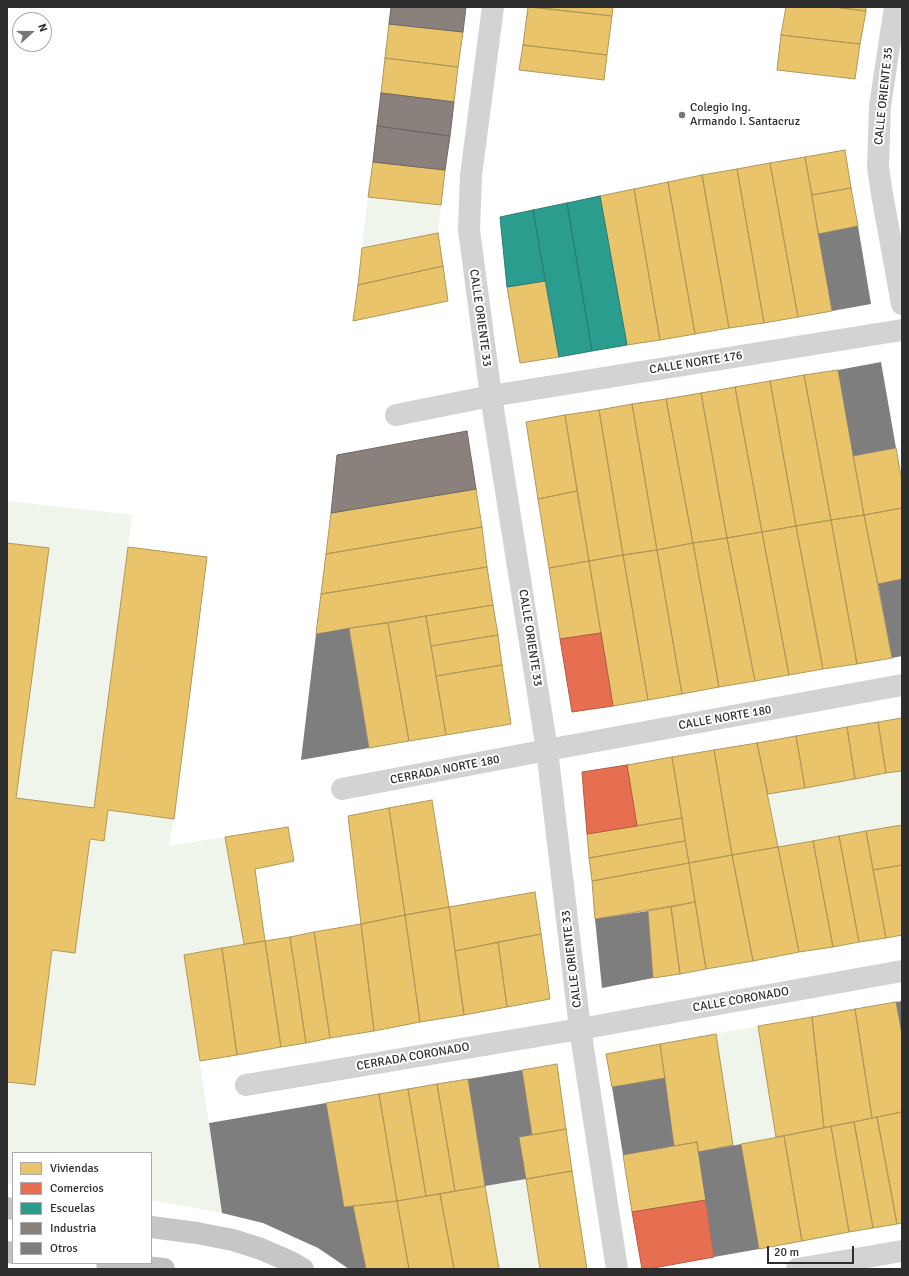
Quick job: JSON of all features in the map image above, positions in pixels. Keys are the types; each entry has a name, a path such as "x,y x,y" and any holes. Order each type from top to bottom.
{"highway":[{"path":"116,1264 164,1269"}],"main road":[{"path":"152,1227 197,1233 232,1240 261,1249 289,1261 303,1269"}],"street":[{"name":"CALLE ORIENTE 33","path":"493,7 471,175 469,230 491,396 548,750 580,1029 617,1269"},
{"name":"CALLE ORIENTE 35","path":"895,7 880,106 878,167 902,304"},
{"name":"CALLE NORTE 176","path":"396,415 491,396 902,330"},
{"name":"CALLE NORTE 180","path":"548,750 902,685"},
{"name":"CERRADA NORTE 180","path":"342,789 548,750"},
{"name":"CALLE CORONADO","path":"580,1029 902,971"},
{"name":"CERRADA CORONADO","path":"246,1085 580,1029"},
{"path":"796,1269 902,1251"}],"shaded area":[{"path":"368,197 441,205 438,233 362,248"},
{"path":"7,501 132,515 94,808 174,819 168,846 225,837 244,944 184,955 222,1213 152,1200 152,1152 12,1152 12,1184 7,1183"},
{"path":"902,771 902,825 778,847 768,794"},
{"path":"758,1026 776,1137 733,1145 716,1034"},
{"path":"526,1179 540,1269 499,1269 485,1186"}],"building: Viviendas":[{"path":"528,7 612,16 607,55 523,45"},
{"path":"533,7 613,7 612,16"},
{"path":"786,7 834,7 866,11 860,44 781,35"},
{"path":"834,7 866,7 866,11"},
{"path":"389,24 463,32 458,67 385,58"},
{"path":"781,35 860,44 855,79 777,70"},
{"path":"523,45 607,55 604,80 519,70"},
{"path":"385,58 458,67 454,102 381,93"},
{"path":"845,150 851,188 812,195 805,157"},
{"path":"805,157 832,311 798,317 770,163"},
{"path":"373,162 445,170 441,205 368,197"},
{"path":"770,163 798,317 764,323 737,169"},
{"path":"737,169 764,323 729,328 702,175"},
{"path":"702,175 729,328 695,334 668,182"},
{"path":"668,182 695,334 660,340 634,189"},
{"path":"851,188 858,226 818,234 812,195"},
{"path":"634,189 660,340 627,345 600,196"},
{"path":"438,233 443,266 358,285 362,248"},
{"path":"443,266 448,301 353,321 358,285"},
{"path":"545,281 559,357 520,363 507,287"},
{"path":"838,370 864,515 831,520 804,375"},
{"path":"804,375 831,520 796,526 770,381"},
{"path":"770,381 796,526 762,532 735,387"},
{"path":"735,387 762,532 727,538 701,393"},
{"path":"701,393 727,538 693,543 666,399"},
{"path":"666,399 693,543 657,550 632,404"},
{"path":"632,404 657,550 623,555 599,410"},
{"path":"599,410 623,555 589,561 565,415"},
{"path":"565,415 577,491 538,499 526,422"},
{"path":"896,448 902,481 902,508 864,515 853,456"},
{"path":"476,489 482,527 326,554 331,513"},
{"path":"577,491 589,561 549,568 538,499"},
{"path":"902,508 902,579 878,584 864,515"},
{"path":"864,515 892,658 857,664 831,520"},
{"path":"831,520 857,664 823,669 796,526"},
{"path":"796,526 823,669 789,675 762,532"},
{"path":"482,527 487,567 321,594 326,554"},
{"path":"762,532 789,675 755,681 727,538"},
{"path":"727,538 755,681 719,687 693,543"},
{"path":"7,543 49,548 16,798 94,808 128,547 207,557 174,819 108,810 104,841 90,839 75,953 52,950 35,1085 7,1082"},
{"path":"693,543 719,687 682,694 657,550"},
{"path":"657,550 682,694 648,700 623,555"},
{"path":"623,555 648,700 613,706 589,561"},
{"path":"589,561 601,633 560,639 549,568"},
{"path":"487,567 493,605 316,634 321,594"},
{"path":"493,605 498,635 431,646 426,616"},
{"path":"426,616 446,735 409,741 388,623"},
{"path":"388,623 409,741 369,748 349,628"},
{"path":"498,635 502,665 436,676 431,646"},
{"path":"502,665 511,724 446,735 436,676"},
{"path":"902,718 902,771 886,773 878,722"},
{"path":"878,722 886,773 855,779 847,727"},
{"path":"847,727 855,779 805,788 796,736"},
{"path":"796,736 805,788 768,794 757,743"},
{"path":"757,743 778,847 732,855 714,750"},
{"path":"714,750 732,855 689,863 672,757"},
{"path":"672,757 682,818 637,826 627,765"},
{"path":"432,800 449,907 405,915 389,808"},
{"path":"389,808 405,915 361,924 348,816"},
{"path":"682,818 685,841 589,858 587,834"},
{"path":"902,825 902,865 873,870 866,831"},
{"path":"288,827 294,861 255,869 265,941 244,944 225,837"},
{"path":"866,831 886,938 859,942 839,836"},
{"path":"839,836 859,942 833,947 813,841"},
{"path":"685,841 689,863 592,881 589,858"},
{"path":"813,841 833,947 799,952 778,847"},
{"path":"778,847 799,952 753,961 732,855"},
{"path":"732,855 753,961 706,969 689,863"},
{"path":"689,863 695,902 595,919 592,881"},
{"path":"902,865 902,935 886,938 873,870"},
{"path":"535,892 541,934 455,951 449,907"},
{"path":"695,902 706,969 680,974 671,907"},
{"path":"449,907 464,1015 420,1022 405,915"},
{"path":"671,907 680,974 653,978 648,911"},
{"path":"405,915 420,1022 374,1031 361,924"},
{"path":"361,924 374,1031 330,1038 314,932"},
{"path":"314,932 330,1038 306,1043 290,937"},
{"path":"541,934 550,999 507,1007 498,942"},
{"path":"290,937 306,1043 281,1047 265,941"},
{"path":"265,941 281,1047 237,1055 222,948"},
{"path":"498,942 507,1007 464,1015 455,951"},
{"path":"222,948 237,1055 200,1061 184,955"},
{"path":"896,1002 902,1034 902,1112 872,1118 855,1009"},
{"path":"855,1009 872,1118 824,1128 812,1017"},
{"path":"812,1017 824,1128 776,1137 758,1026"},
{"path":"716,1034 733,1145 698,1152 697,1142 674,1146 660,1044"},
{"path":"660,1044 665,1078 612,1087 606,1054"},
{"path":"557,1064 566,1129 532,1135 522,1070"},
{"path":"468,1079 485,1186 455,1191 437,1084"},
{"path":"437,1084 455,1191 426,1196 408,1089"},
{"path":"408,1089 426,1196 397,1201 379,1094"},
{"path":"379,1094 397,1201 344,1207 326,1103"},
{"path":"902,1112 902,1223 897,1224 877,1117"},
{"path":"877,1117 897,1224 873,1228 854,1122"},
{"path":"854,1122 873,1228 849,1232 831,1126"},
{"path":"831,1126 849,1232 802,1241 784,1136"},
{"path":"566,1129 572,1171 526,1179 519,1137"},
{"path":"784,1136 802,1241 759,1249 741,1144"},
{"path":"697,1142 706,1200 632,1212 623,1155"},
{"path":"572,1171 587,1269 540,1269 526,1179"},
{"path":"485,1186 499,1269 454,1269 440,1194"},
{"path":"440,1194 454,1269 409,1269 397,1201"},
{"path":"397,1201 409,1269 366,1269 353,1206"}],"building: Comercios":[{"path":"601,633 613,706 572,712 560,639"},
{"path":"627,765 637,826 587,834 582,772"},
{"path":"706,1200 714,1257 642,1269 632,1212"}],"building: Escuelas":[{"path":"600,196 627,345 592,351 567,203"},
{"path":"567,203 592,351 559,357 533,210"},
{"path":"533,210 545,281 507,287 500,217"}],"building: Industria":[{"path":"391,7 466,7 463,32 389,24"},
{"path":"381,93 454,102 450,136 377,126"},
{"path":"377,126 450,136 445,170 373,162"},
{"path":"467,431 476,489 331,513 337,455"}],"building: Otros":[{"path":"858,226 871,304 832,311 818,234"},
{"path":"881,362 896,448 853,456 838,370"},
{"path":"902,579 902,656 892,658 878,584"},
{"path":"349,628 369,748 301,760 316,634"},
{"path":"648,911 653,978 602,988 595,919"},
{"path":"902,1001 902,1030 901,1030 896,1002"},
{"path":"522,1070 532,1135 519,1137 526,1179 485,1186 468,1079"},
{"path":"665,1078 674,1146 623,1155 612,1087"},
{"path":"326,1103 344,1207 353,1206 366,1269 349,1269 318,1248 263,1223 222,1213 209,1123"},
{"path":"741,1144 759,1249 714,1257 698,1152"}],"place":[{"name":"Colegio Ing. Armando I. Santacruz","path":"682,115"}]}
